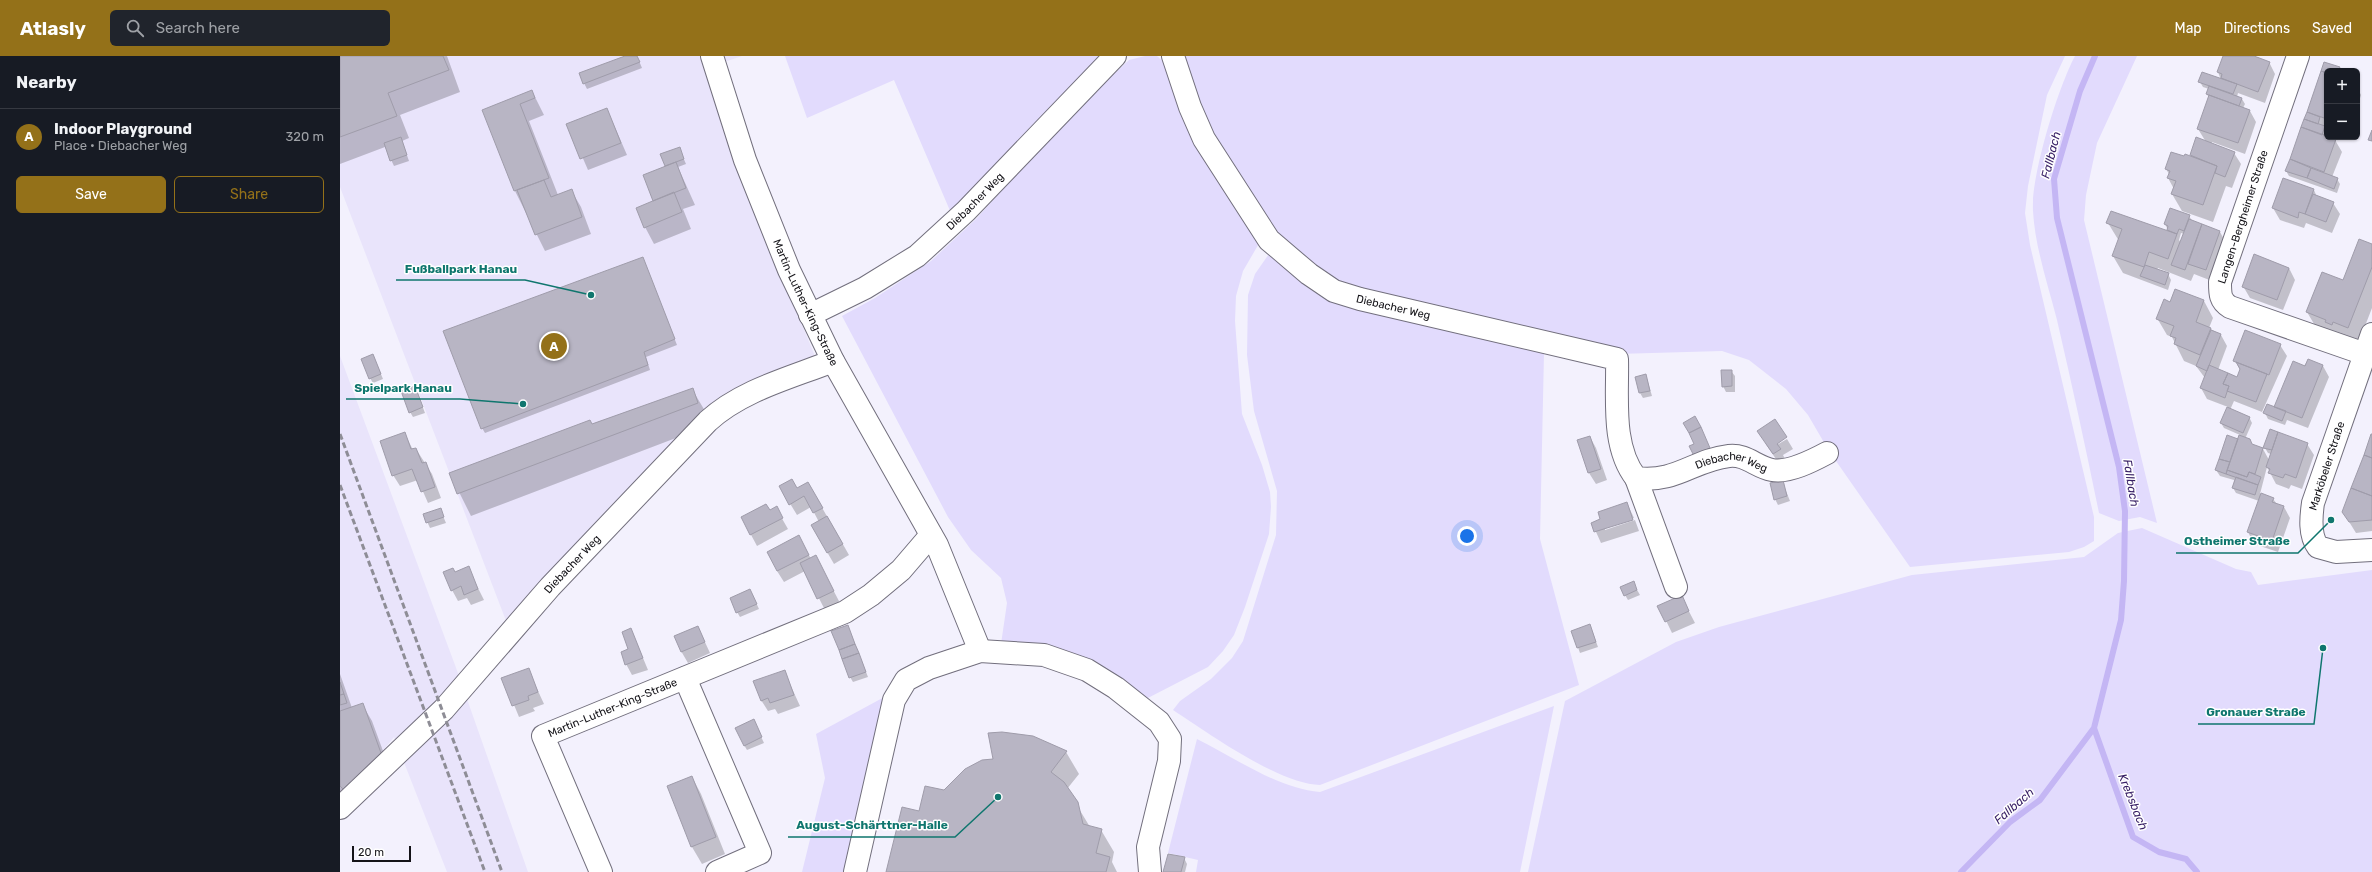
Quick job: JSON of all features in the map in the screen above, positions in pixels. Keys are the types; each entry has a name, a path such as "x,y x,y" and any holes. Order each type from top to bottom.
{"street":[{"name":"Martin-Luther-King-Straße","path":"712,56 745,160 789,270 833,361 931,535 963,605 980,651"},
{"name":"Diebacher Weg","path":"810,315 865,288 918,256 966,211 1115,56"},
{"name":"Diebacher Weg","path":"1173,56 1190,107 1204,139 1221,169 1269,240 1309,274 1334,291 1617,359 1618,425 1626,463 1636,478 1676,587"},
{"name":"Langen-Bergheimer Straße","path":"2298,56 2220,282 2220,294 2223,303 2230,307 2369,344"},
{"name":"Marköbeler Straße","path":"2369,344 2314,503 2311,516 2312,532 2318,547 2336,552 2372,550"},
{"name":"Diebacher Weg","path":"340,808 444,709 550,587 722,408 739,398 833,361"},
{"name":"Diebacher Weg","path":"1636,478 1652,480 1668,478 1717,458 1730,456 1741,456 1772,470 1786,470 1827,453"},
{"name":"Martin-Luther-King-Straße","path":"601,872 543,736 845,612 871,595 902,570 931,535"},
{"path":"855,872 894,700 899,689 906,680 929,668 980,651 1044,655 1087,670 1138,703 1167,731 1170,739 1170,755 1148,847 1150,872"},
{"name":"Martin-Luther-King-Straße","path":"685,678 760,853 717,872"}],"shaded area":[{"path":"340,56 742,56 704,69 736,164 817,361 738,393 508,626 340,187"},
{"path":"785,56 1107,56 951,213 894,80 807,118"},
{"path":"1145,56 1157,56 1168,66 1261,240 1243,271 1236,296 1235,321 1242,414 1262,465 1270,492 1271,507 1269,534 1245,607 1234,635 1223,651 1208,667 1144,700 1001,644 1007,603 1001,578 971,550 948,517 842,316 875,298 931,261 976,219 1071,114 1129,60"},
{"path":"1179,56 2065,56 2047,95 2028,186 2025,213 2030,245 2094,517 2094,541 2084,547 2069,552 1910,567 1829,451 1808,415 1786,389 1749,360 1722,351 1617,354 1335,285 1272,236 1209,136"},
{"path":"2075,56 2137,56 2097,143 2086,195 2084,220 2157,523 2140,517 2119,521 2099,513 2063,344 2036,238 2033,211 2036,176 2054,110 2068,70"},
{"path":"1271,251 1306,279 1544,353 1540,539 1579,685 1320,785 1303,782 1265,767 1224,744 1173,710 1180,701 1211,679 1232,658 1243,641 1276,535 1277,491 1254,411 1247,355 1248,295 1255,274"},
{"path":"340,356 455,665 528,872 447,872 394,737 381,753 340,792"},
{"path":"2142,528 2236,569 2251,572 2258,585 2372,570 2372,872 1528,872 1565,701 1676,642 1719,627 1912,575 2084,557 2118,533"},
{"path":"888,695 846,872 802,872 825,778 816,734"},
{"path":"1554,706 1520,872 1196,872 1198,860 1168,853 1197,739 1257,772 1273,779 1305,790 1320,792"}],"building":[{"path":"340,56 443,56 449,70 388,93 397,116 340,137"},
{"path":"625,56 637,56 640,62 583,84 579,73"},
{"path":"2223,56 2254,56 2270,62 2258,92 2221,78 2222,74 2217,72"},
{"path":"2324,62 2340,67 2324,68 2324,72 2321,71"},
{"path":"2321,71 2324,72 2324,118 2307,112"},
{"path":"2202,72 2237,84 2233,94 2198,82"},
{"path":"2209,86 2242,98 2239,106 2206,94"},
{"path":"532,90 535,98 520,104 549,178 514,191 482,110"},
{"path":"2209,95 2250,110 2238,143 2197,129"},
{"path":"607,108 621,143 580,159 566,124"},
{"path":"2307,112 2320,117 2318,124 2304,119"},
{"path":"2304,119 2324,126 2324,129 2322,135 2301,127"},
{"path":"2301,127 2324,135 2324,140 2336,140 2324,172 2290,159"},
{"path":"2372,130 2372,141 2368,140"},
{"path":"401,137 407,155 390,161 384,143"},
{"path":"2196,137 2235,152 2225,177 2215,173 2217,166 2190,155"},
{"path":"680,147 684,159 665,166 660,154"},
{"path":"2171,152 2184,156 2185,154 2217,166 2203,205 2171,194 2176,181 2167,178 2170,171 2165,169"},
{"path":"2290,159 2311,168 2307,178 2285,171"},
{"path":"676,162 686,188 653,201 643,175"},
{"path":"2311,168 2338,178 2334,189 2307,178"},
{"path":"2283,178 2314,189 2305,214 2299,212 2298,218 2272,208"},
{"path":"544,180 551,197 572,189 582,217 535,235 517,190"},
{"path":"674,192 682,212 644,228 636,208"},
{"path":"2313,194 2334,202 2326,222 2305,214"},
{"path":"2170,208 2190,215 2184,231 2179,229 2177,234 2167,230 2168,226 2164,224"},
{"path":"2111,211 2177,234 2168,259 2149,252 2144,267 2112,256 2122,229 2106,223"},
{"path":"2189,219 2202,224 2185,270 2171,265"},
{"path":"2202,224 2220,231 2206,270 2188,264"},
{"path":"2359,239 2372,244 2372,267 2348,328 2333,322 2332,325 2325,322 2326,320 2306,312 2322,272 2343,280"},
{"path":"2254,254 2289,268 2277,300 2242,287"},
{"path":"643,257 675,339 644,352 648,365 481,429 443,331"},
{"path":"2145,265 2169,273 2165,285 2140,276"},
{"path":"2175,289 2204,300 2196,322 2211,328 2200,355 2174,344 2176,338 2170,336 2174,326 2156,319 2164,299 2170,302"},
{"path":"2211,330 2221,334 2207,371 2196,366"},
{"path":"2245,330 2281,344 2269,375 2233,361"},
{"path":"373,354 381,374 369,379 361,359"},
{"path":"2308,359 2323,365 2302,418 2274,407 2293,361 2305,366"},
{"path":"2236,362 2267,374 2256,402 2227,391 2229,386 2223,384 2228,373 2237,377 2240,369"},
{"path":"2209,365 2228,373 2223,384 2229,386 2225,398 2200,388"},
{"path":"1721,370 1732,370 1732,386 1722,387"},
{"path":"1646,374 1650,391 1639,393 1635,377"},
{"path":"415,386 423,407 409,413 401,391"},
{"path":"693,388 698,403 457,494 449,473 590,420 592,424"},
{"path":"2267,404 2286,411 2282,421 2263,413"},
{"path":"2227,407 2250,417 2243,433 2220,423"},
{"path":"1695,416 1701,427 1689,433 1683,423"},
{"path":"1775,419 1787,437 1777,444 1781,449 1773,454 1757,431"},
{"path":"1701,427 1710,448 1694,456 1689,446 1694,444 1689,433"},
{"path":"2270,429 2278,432 2272,450 2263,448"},
{"path":"405,432 411,449 416,448 422,463 426,462 435,487 421,492 412,469 392,476 380,441"},
{"path":"2278,432 2308,443 2296,478 2285,474 2283,478 2268,473 2270,469 2266,467"},
{"path":"2372,434 2372,458 2364,455"},
{"path":"2227,435 2238,439 2230,462 2219,459"},
{"path":"2239,435 2250,439 2252,444 2263,448 2255,474 2249,472 2247,477 2227,470"},
{"path":"1590,436 1601,469 1588,473 1577,440"},
{"path":"2364,455 2372,458 2372,496 2351,488"},
{"path":"2219,459 2230,462 2226,474 2215,470"},
{"path":"2227,470 2247,477 2249,472 2261,477 2258,485 2226,474"},
{"path":"2236,477 2258,485 2255,495 2232,488"},
{"path":"792,479 797,488 808,482 823,508 813,513 804,496 789,505 779,486"},
{"path":"1783,480 1787,496 1774,500 1770,483"},
{"path":"2351,488 2372,496 2372,520 2349,522 2342,512"},
{"path":"2261,493 2274,498 2272,502 2284,506 2272,541 2247,532"},
{"path":"1627,502 1633,520 1594,532 1591,523 1600,519 1598,512"},
{"path":"766,504 770,510 777,506 783,518 750,535 741,517"},
{"path":"441,508 444,517 426,523 423,514"},
{"path":"827,516 843,544 827,553 811,525"},
{"path":"799,535 809,555 777,571 767,552"},
{"path":"816,555 834,591 817,599 800,563"},
{"path":"469,566 478,589 464,595 461,586 451,591 443,572 453,568 455,572"},
{"path":"1634,581 1637,590 1624,596 1620,587"},
{"path":"750,589 757,604 736,613 730,598"},
{"path":"1682,595 1689,611 1665,622 1657,606"},
{"path":"1590,624 1596,642 1577,648 1571,631"},
{"path":"848,625 855,644 839,650 831,631"},
{"path":"698,626 705,642 681,652 674,636"},
{"path":"631,628 643,658 625,665 621,652 628,649 622,632"},
{"path":"855,644 859,653 842,659 839,650"},
{"path":"859,653 866,672 849,678 842,659"},
{"path":"529,668 538,692 528,696 529,700 512,706 501,678"},
{"path":"785,670 794,695 770,703 768,698 761,701 753,681"},
{"path":"340,682 344,694 340,695"},
{"path":"344,694 347,703 340,705 340,695"},
{"path":"363,703 381,753 344,790 340,786 340,711"},
{"path":"754,719 762,737 744,746 735,728"},
{"path":"1002,732 1033,736 1067,751 1051,772 1064,782 1078,802 1083,824 1102,829 1096,853 1110,857 1106,872 886,872 902,807 919,811 925,786 944,790 965,769 982,760 993,759 988,733"},
{"path":"692,776 716,837 691,847 667,786"},
{"path":"1168,854 1185,857 1181,872 1163,872"}],"waterway":[{"name":"Fallbach","path":"1961,872 2010,822 2040,800 2094,728 2121,620 2124,581 2125,511 2119,467 2057,218 2054,179 2080,91 2095,56"},
{"name":"Krebsbach","path":"2094,728 2133,837 2159,852 2186,859 2197,872"}],"railway":[{"path":"340,434 502,872"},
{"path":"340,485 485,872"}],"place":[{"name":"Fußballpark Hanau","path":"591,295"},
{"name":"Indoor Playground","path":"554,346"},
{"name":"Spielpark Hanau","path":"523,404"},
{"name":"Ostheimer Straße","path":"2331,520"},
{"name":"Gronauer Straße","path":"2323,648"},
{"name":"August-Schärttner-Halle","path":"998,797"}]}
